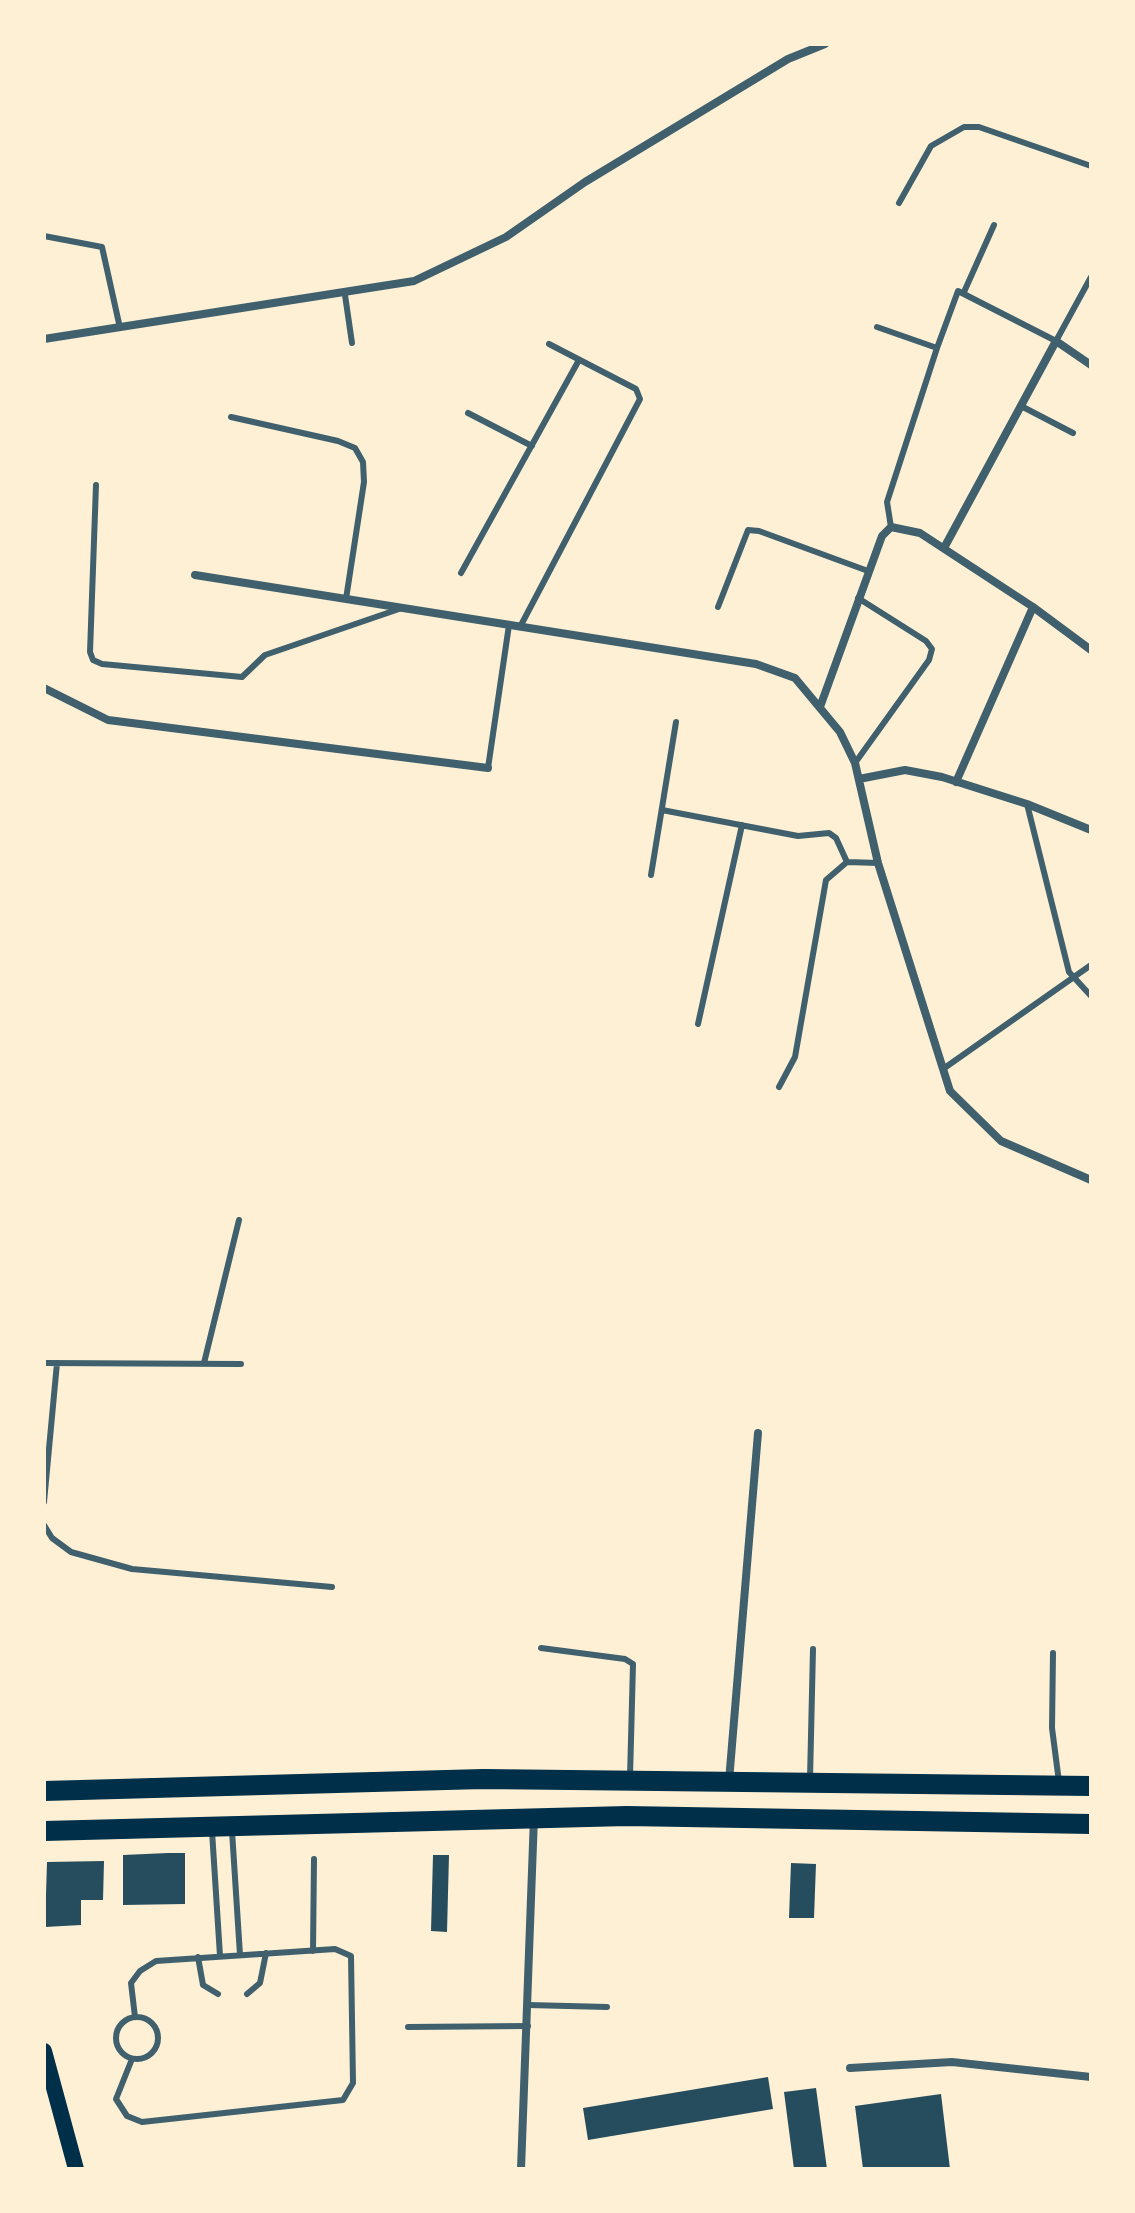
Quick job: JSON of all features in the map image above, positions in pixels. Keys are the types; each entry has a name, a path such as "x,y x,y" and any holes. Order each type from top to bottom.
{"highway":[{"path":"44,1791 630,1778 1091,1786"},
{"path":"44,1831 534,1816 1091,1824"}],"main road":[{"path":"44,2051 76,2169"}],"street":[{"path":"44,339 345,295 414,281 506,237 585,182 788,59 825,44"},
{"path":"944,548 1056,341 1091,365"},
{"path":"820,707 868,571 882,536 891,527 920,533 1033,607 1091,650"},
{"path":"195,575 756,664 795,678 840,732 855,763 878,863 950,1091 1001,1141 1091,1180"},
{"path":"956,782 1033,607"},
{"path":"44,688 67,703 108,720 488,768"},
{"path":"859,779 905,770 1027,804 1091,830"},
{"path":"729,1781 758,1433"},
{"path":"521,2169 534,1816"},
{"path":"850,2068 952,2062 1091,2077"}],"lane":[{"path":"899,203 931,146 964,127 979,127 1091,166"},
{"path":"964,292 994,225"},
{"path":"44,236 102,247 120,328"},
{"path":"891,527 887,502 958,291 1056,341 1091,277"},
{"path":"345,295 352,343"},
{"path":"877,327 937,348"},
{"path":"520,627 640,399 636,389 549,344"},
{"path":"461,573 579,360"},
{"path":"1021,406 1073,433"},
{"path":"468,413 532,446"},
{"path":"231,417 338,441 355,448 363,462 364,482 346,599"},
{"path":"96,485 90,652 93,660 102,664 242,677 265,655 402,608"},
{"path":"718,607 741,540 748,530 759,531 868,571"},
{"path":"855,763 929,660 932,649 926,641 858,598"},
{"path":"488,768 509,625"},
{"path":"651,875 676,722"},
{"path":"1027,804 1073,981 1091,996"},
{"path":"662,810 798,836 829,833 836,838 847,862"},
{"path":"698,1024 742,825"},
{"path":"779,1087 795,1057 826,880 847,862 878,863"},
{"path":"943,1069 1073,981 1091,965"},
{"path":"204,1363 239,1220"},
{"path":"44,1363 241,1364"},
{"path":"44,1502 57,1363"},
{"path":"44,1525 52,1538 71,1552 132,1569 332,1587"},
{"path":"541,1648 625,1659 633,1664 630,1778"},
{"path":"810,1782 813,1649"},
{"path":"1053,1653 1052,1740 1059,1785"},
{"path":"221,1824 240,1955"},
{"path":"220,1956 221,1824"},
{"path":"313,1951 314,1859"},
{"path":"132,2059 116,2099 127,2116 142,2122 343,2100 353,2083 351,1956 335,1949 156,1961 140,1971 131,1983 135,2017"},
{"path":"247,1994 260,1983 266,1953"},
{"path":"198,1957 203,1985 218,1994"},
{"path":"528,2005 607,2007"},
{"path":"135,2017 150,2021 155,2028 157,2044 148,2057 132,2059 118,2050 116,2033 126,2020 135,2017"},
{"path":"408,2027 528,2026"}],"building":[{"path":"185,1853 185,1904 123,1905 123,1855"},
{"path":"433,1855 449,1855 447,1932 431,1931"},
{"path":"104,1861 103,1900 81,1900 81,1925 45,1927 47,1862"},
{"path":"791,1863 816,1864 814,1918 789,1918"},
{"path":"768,2077 773,2109 588,2140 583,2108"},
{"path":"816,2088 827,2169 794,2169 784,2092"},
{"path":"941,2094 950,2169 863,2169 855,2106"}]}
